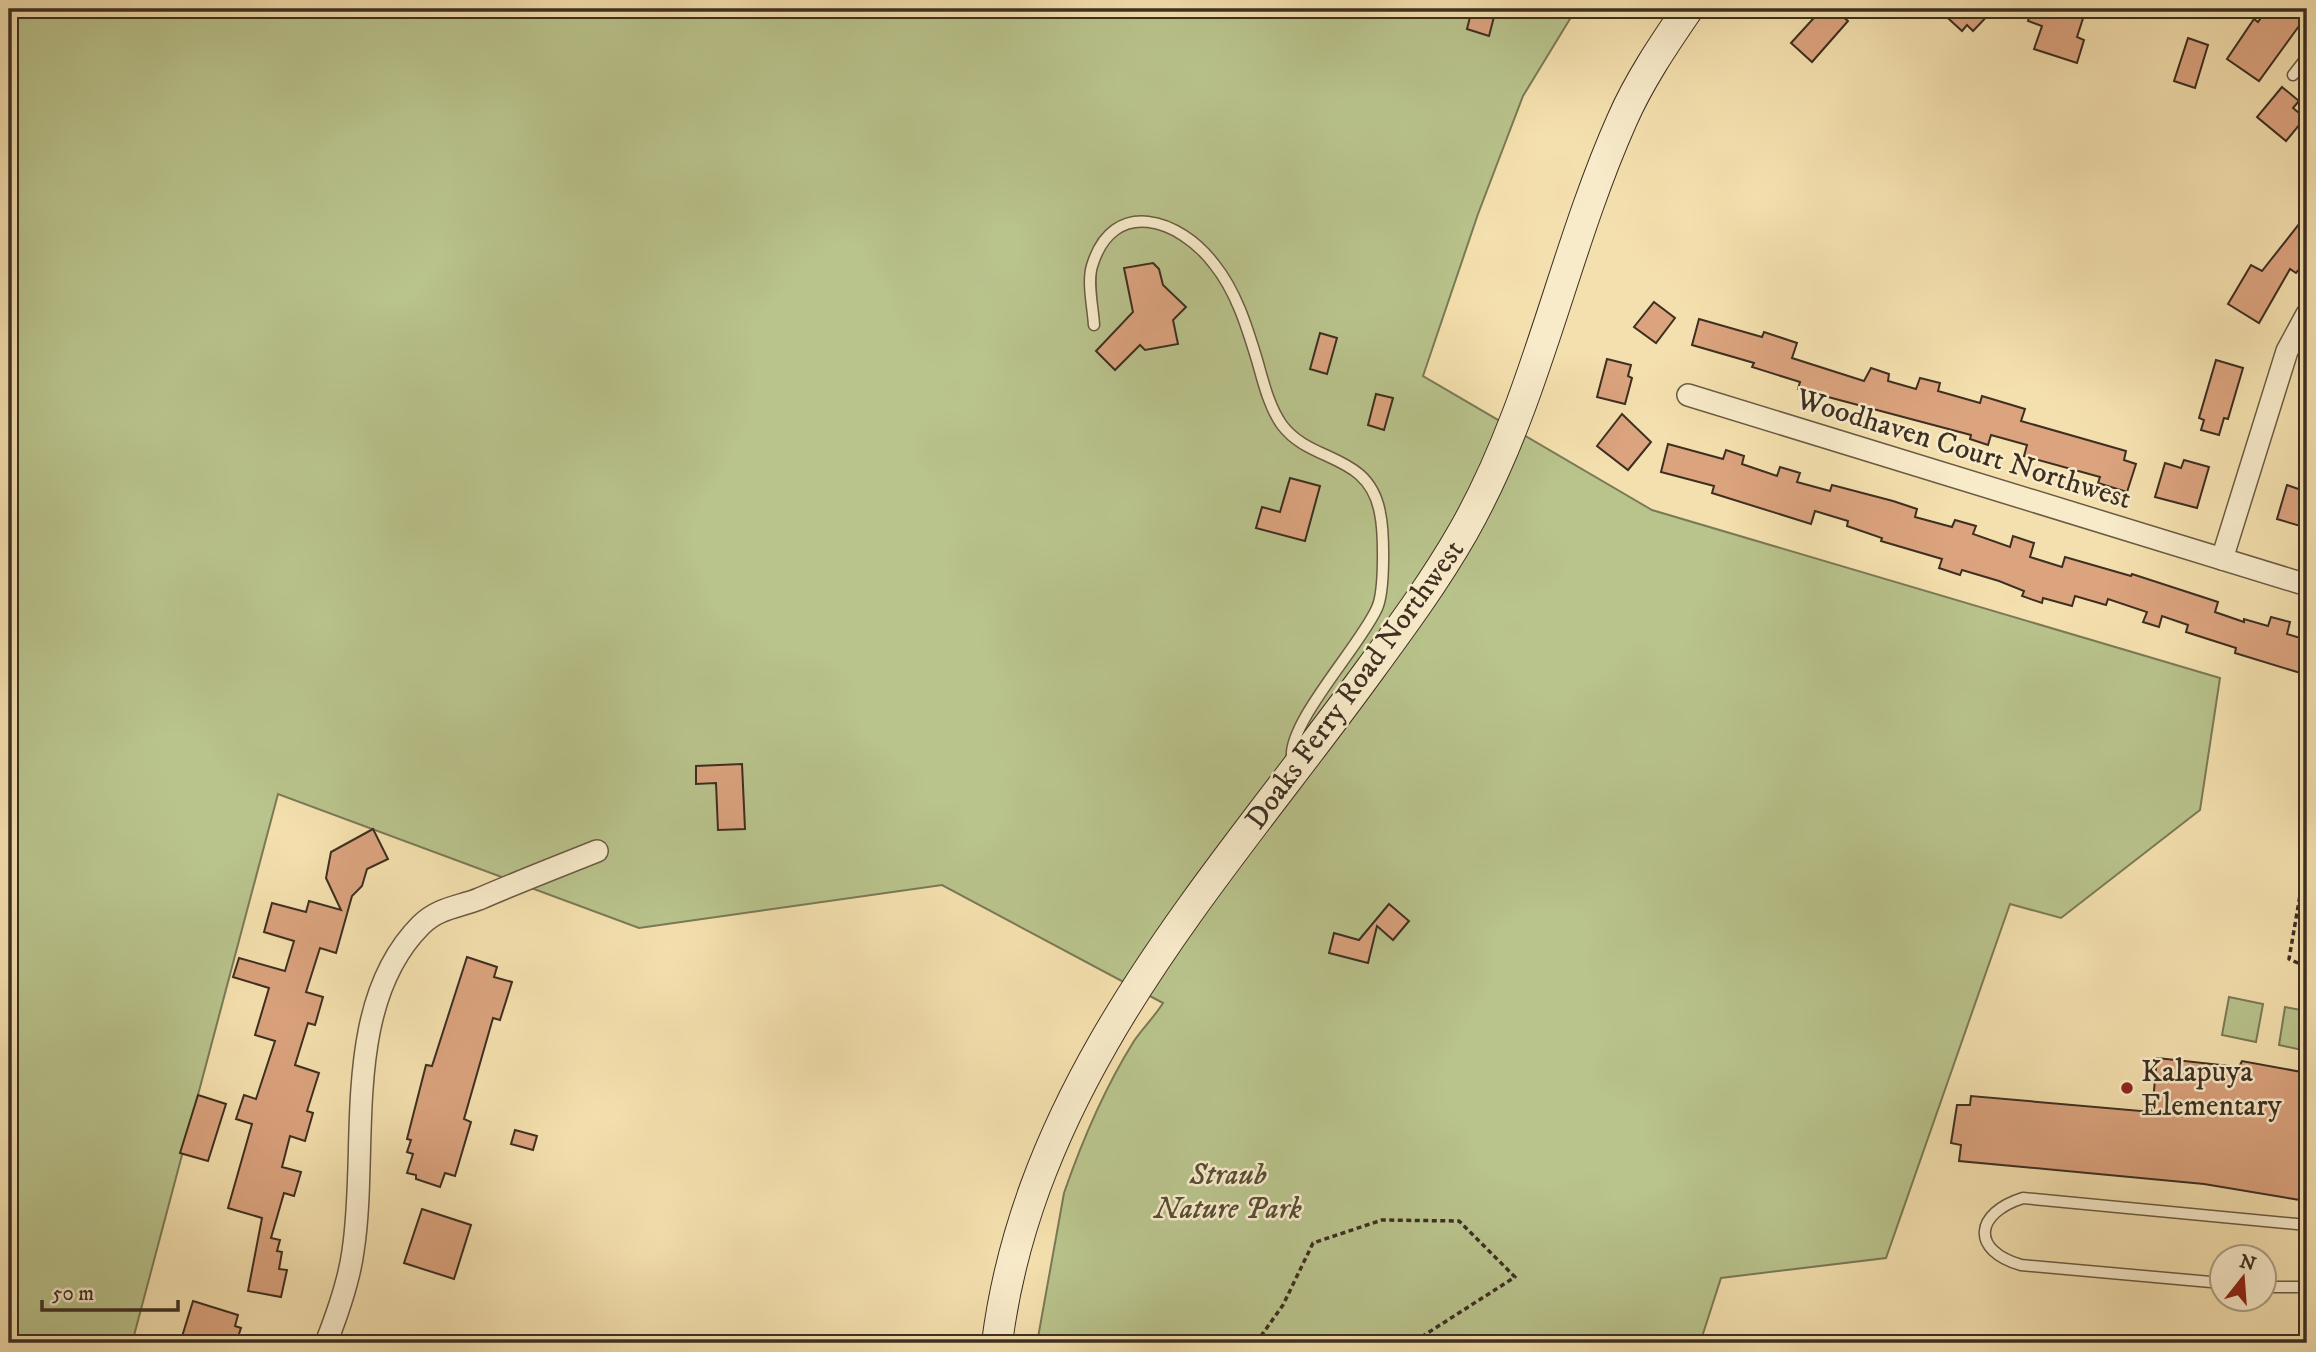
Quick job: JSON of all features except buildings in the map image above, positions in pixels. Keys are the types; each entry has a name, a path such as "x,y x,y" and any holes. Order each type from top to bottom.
{"main road":[{"name":"Doaks Ferry Road Northwest","path":"997,1343 1021,1231 1046,1163 1084,1077 1141,978 1191,907 1419,603 1462,534 1493,474 1514,425 1577,232 1623,117 1688,9"}],"street":[{"path":"2222,559 2287,351 2307,314"},
{"name":"Woodhaven Court Northwest","path":"1688,395 2307,585"},
{"path":"326,1343 353,1254 365,1057 382,985 422,924 446,908 476,900 517,880 597,851"}],"lane":[{"path":"2293,75 2307,57"},
{"path":"1094,325 1091,268 1111,234 1135,221 1145,220 1178,231 1203,250 1229,286 1280,423 1300,440 1361,472 1373,492 1380,513 1379,606 1308,715 1291,753 1294,772"},
{"path":"2208,1282 2021,1265 2003,1260 1990,1251 1985,1239 1986,1226 1992,1214 2004,1204 2023,1198 2307,1225"},
{"path":"2278,1287 2307,1287"}],"path":[{"path":"2307,855 2290,959 2307,967"},
{"path":"1256,1343 1283,1305 1313,1243 1382,1220 1459,1222 1514,1277 1412,1343"}],"green space":[{"name":"Straub Nature Park","path":"9,9 1576,9 1523,96 1478,214 1423,376 1652,510 2220,678 2200,810 2061,918 2010,904 1886,1258 1721,1278 1700,1343 1037,1343 1064,1193 1071,1174 1094,1116 1113,1078 1134,1041 1163,1003 942,885 639,928 278,794 132,1343 9,1343"},
{"path":"2229,997 2263,1004 2256,1042 2222,1035"},
{"path":"2285,1007 2307,1011 2307,1051 2279,1045"}],"place":[{"name":"Kalapuya Elementary","path":"2127,1088"}]}
